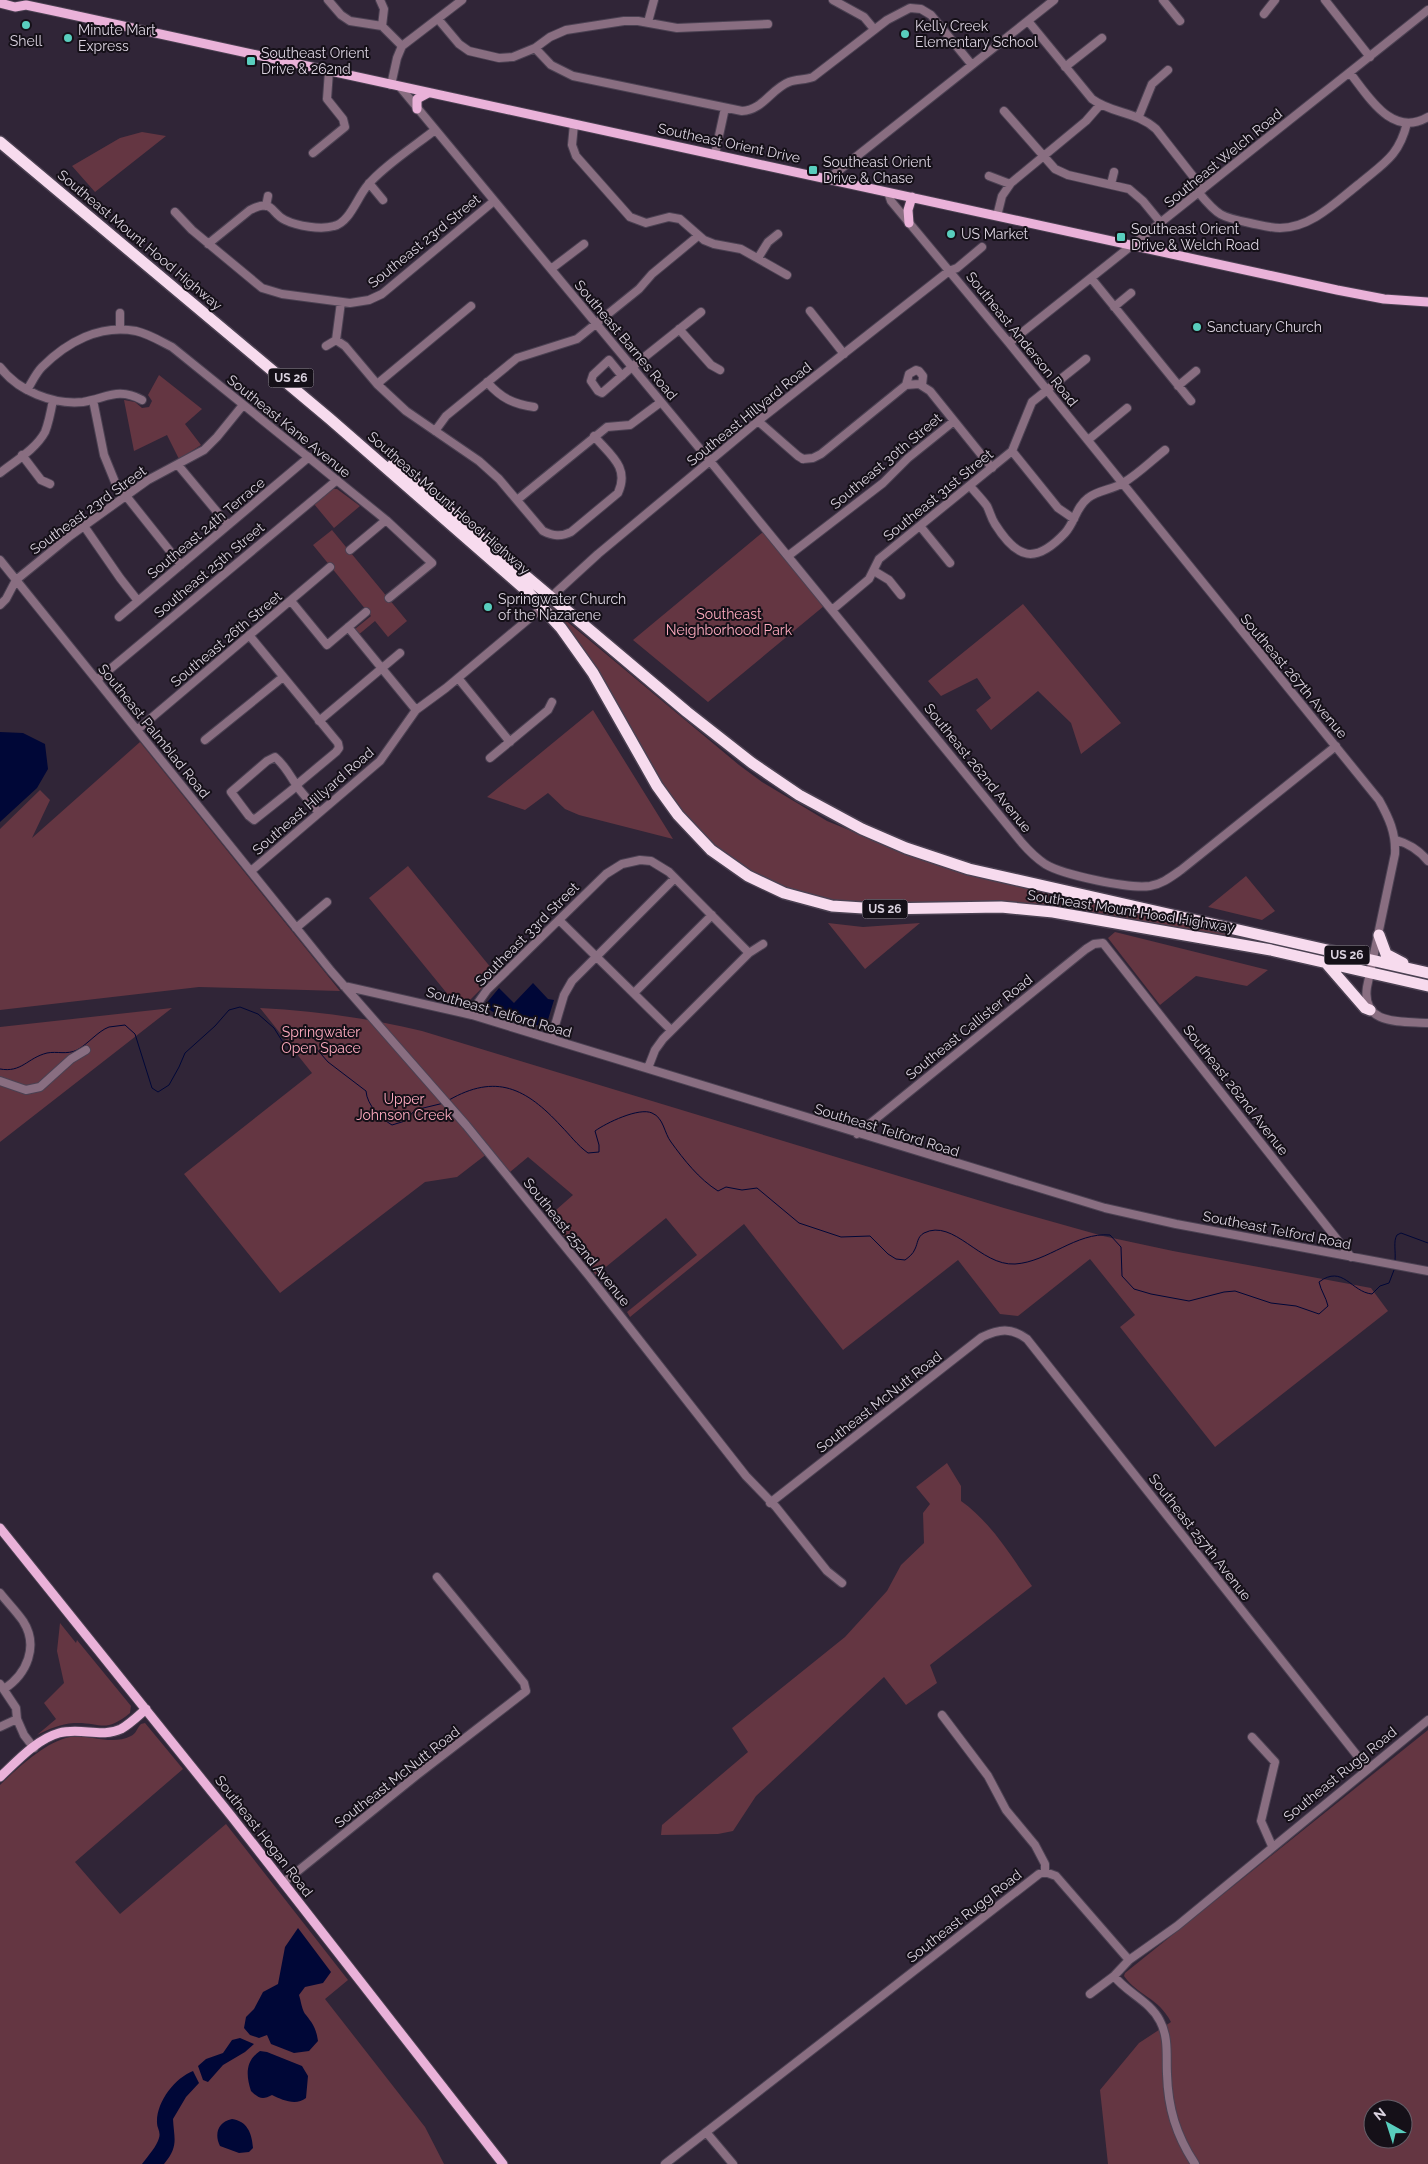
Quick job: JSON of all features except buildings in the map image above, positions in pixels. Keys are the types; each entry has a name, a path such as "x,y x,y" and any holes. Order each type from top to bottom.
{"highway":[{"name":"Southeast Mount Hood Highway","path":"0,134 687,712 752,763 822,809 890,842 978,872 1373,961 1427,975"},
{"name":"Southeast Mount Hood Highway","path":"0,142 308,401 495,562 543,607 561,628 593,673 653,778 678,815 711,850 732,866 759,882 797,897 832,906 879,909 980,907 1034,909 1270,950 1428,986"},
{"path":"495,562 507,567 545,599 551,597"},
{"path":"1379,935 1383,949 1389,956 1427,975"},
{"path":"1270,950 1304,951 1362,964 1373,961"},
{"path":"1326,963 1365,1008 1370,1010"},
{"path":"1370,974 1380,970 1427,975"}],"main road":[{"name":"Southeast Orient Drive","path":"0,3 15,7 23,2 395,86 1369,297 1428,302"},
{"path":"417,109 417,99 428,93"},
{"path":"909,223 908,210 912,198"},
{"name":"Southeast Hogan Road","path":"1,1532 284,1882 504,2164"},
{"path":"0,1777 49,1737 65,1732 113,1732 125,1726 146,1709"}],"street":[{"path":"328,0 350,21 382,26 402,46"},
{"path":"380,0 384,9 382,26"},
{"path":"648,22 654,0"},
{"path":"833,0 864,17 874,28"},
{"path":"828,179 1054,0"},
{"path":"1163,0 1180,21"},
{"path":"1264,14 1274,0"},
{"path":"1325,0 1370,57"},
{"path":"395,86 397,58 402,46 459,1"},
{"path":"535,48 551,66 573,76 742,111 754,109 790,82 813,77 874,28 903,10 910,8 921,9 931,15 972,65"},
{"name":"Southeast Welch Road","path":"1010,343 1428,10"},
{"path":"438,19 459,44 469,52 500,58 513,57 535,48 550,37 566,30 624,22 648,22 677,28 768,24"},
{"path":"1028,21 1092,99 1100,105 1139,116 1156,129 1215,211 1227,218 1273,228 1295,225 1326,210 1390,158 1400,146 1407,122"},
{"path":"1066,67 1102,38"},
{"path":"1139,116 1152,84 1168,70"},
{"path":"313,154 345,127 343,119 324,100 330,71"},
{"path":"1350,73 1383,113 1391,119 1407,122 1428,117"},
{"name":"Southeast Barnes Road","path":"395,86 435,130 632,366 832,610"},
{"path":"997,216 1002,196 1010,184 1086,121 1100,105"},
{"path":"715,154 726,108"},
{"path":"1004,110 1053,167 1065,174 1111,184 1134,192 1161,224"},
{"path":"574,124 572,145 576,156 625,213 635,220 646,222 675,218 685,222 698,236 714,244 736,247 787,276"},
{"path":"208,244 250,210 266,206 274,209 283,220 324,227 336,226 350,216 356,200 369,184 435,130"},
{"path":"1111,184 1114,172"},
{"path":"989,176 1010,184"},
{"path":"369,184 383,200"},
{"name":"Southeast Anderson Road","path":"888,192 891,200 909,223 1010,343 1137,502"},
{"path":"266,206 268,196"},
{"name":"Southeast 23rd Street","path":"175,212 208,244 262,288 282,294 341,302 363,302 382,294 494,201"},
{"path":"758,258 768,242 778,234"},
{"path":"435,431 446,416 517,358 572,342 639,289 652,274 698,236"},
{"path":"551,269 584,244"},
{"name":"Southeast Hillyard Road","path":"551,597 598,554 758,421 949,270 956,268 982,247"},
{"path":"1091,278 1191,401"},
{"path":"1114,307 1131,293"},
{"path":"336,340 341,302"},
{"path":"377,384 471,306"},
{"path":"810,311 844,354"},
{"path":"620,352 591,379 602,394 632,366 701,312"},
{"path":"120,313 120,329"},
{"name":"Southeast Kane Avenue","path":"27,390 40,368 82,337 100,331 120,329 138,331 154,337 172,348 309,457 386,520 432,563 389,598"},
{"path":"679,329 711,364 720,370"},
{"path":"326,346 336,340"},
{"path":"336,340 345,346 377,384 406,411 479,461 499,479 543,531 550,534 565,535 579,527 618,493 622,481 620,465 594,436"},
{"name":"Southeast 31st Street","path":"832,610 865,583 874,571 879,559 1012,451 1029,406 1086,359"},
{"path":"610,360 622,376"},
{"path":"0,367 18,385 53,400 75,402 125,393 142,400"},
{"path":"758,421 798,456 803,463 821,454 906,385 909,374 916,370 923,376 918,385"},
{"path":"1178,386 1196,371"},
{"path":"487,382 505,399 515,404 534,407"},
{"path":"906,385 918,385 930,391 992,468"},
{"path":"0,473 33,446 44,432 53,400"},
{"path":"93,400 108,468 126,496 181,565"},
{"path":"517,500 607,426 630,425 637,422 661,402"},
{"name":"Southeast 23rd Street","path":"0,605 6,599 16,580 84,526 148,480 204,450 223,430 242,405"},
{"path":"1088,440 1127,408"},
{"name":"Southeast 30th Street","path":"788,556 883,483 908,458 954,421"},
{"path":"970,486 987,507 998,529 1015,549 1027,555 1041,552 1064,534 1071,526 1080,506 1088,498 1122,483 1165,450"},
{"path":"1012,451 1058,508 1074,519"},
{"path":"22,455 41,480 50,484"},
{"name":"Southeast 24th Terrace","path":"118,617 309,457"},
{"path":"178,465 228,525"},
{"name":"Southeast 25th Street","path":"97,680 337,480"},
{"name":"Southeast 267th Avenue","path":"1137,502 1379,800 1389,818 1396,840"},
{"path":"350,550 386,520"},
{"path":"84,526 138,601"},
{"path":"920,526 950,563"},
{"name":"Southeast Palmblad Road","path":"0,560 288,918"},
{"name":"Southeast 26th Street","path":"137,730 330,567"},
{"path":"874,571 888,580 901,595"},
{"path":"291,600 327,645 366,612"},
{"name":"Southeast Hillyard Road","path":"251,871 380,761 416,710 458,678 543,607"},
{"name":"Southeast 262nd Avenue","path":"832,610 1034,856 1057,870 1130,887 1163,882 1181,870 1336,746"},
{"path":"348,627 416,710"},
{"path":"249,635 338,743 339,748 296,785 254,820 231,792 268,761 276,757 296,785 319,813"},
{"path":"319,720 400,653"},
{"path":"205,740 283,677"},
{"path":"458,678 510,742"},
{"path":"490,758 548,710 552,702"},
{"path":"1428,861 1417,849 1408,843 1396,840 1394,865 1366,994 1370,1010 1381,1018 1428,1023"},
{"name":"Southeast 33rd Street","path":"472,1015 487,990 606,874 622,864 640,860 651,861 661,866 749,953"},
{"path":"551,1039 567,988 675,878"},
{"path":"296,928 327,902"},
{"path":"634,993 712,916"},
{"name":"Southeast 252nd Avenue","path":"288,918 344,986 453,1110 589,1276 746,1476 827,1571 842,1584"},
{"path":"559,920 671,1030"},
{"name":"Southeast 262nd Avenue","path":"1099,943 1107,947 1351,1257"},
{"name":"Southeast Callister Road","path":"857,1134 1078,955 1094,944 1099,943"},
{"path":"648,1068 655,1050 671,1030 749,953 763,944"},
{"name":"Southeast Telford Road","path":"344,986 472,1015 857,1134 1105,1208 1164,1222 1428,1271"},
{"path":"0,1081 26,1090 40,1088 71,1059 86,1050"},
{"name":"Southeast McNutt Road","path":"770,1503 982,1337 995,1331 1008,1330"},
{"name":"Southeast 257th Avenue","path":"1008,1330 1018,1332 1027,1339 1367,1768"},
{"name":"Southeast McNutt Road","path":"284,1882 417,1775 526,1691 524,1683 437,1577"},
{"path":"0,1593 23,1621 30,1642 26,1666 21,1675 2,1687 16,1708 17,1719 24,1735 34,1748"},
{"path":"942,1715 988,1776 1006,1810 1036,1846 1045,1864 1045,1872 1061,1880 1130,1960"},
{"path":"0,1727 17,1719"},
{"name":"Southeast Rugg Road","path":"1090,1994 1428,1720"},
{"path":"1252,1737 1275,1762 1261,1821 1272,1846"},
{"name":"Southeast Rugg Road","path":"665,2164 1032,1878 1045,1872"},
{"path":"1114,1976 1120,1984 1152,2010 1160,2019 1166,2042 1170,2109 1179,2136 1195,2164"},
{"path":"706,2132 733,2164"}],"green space":[{"path":"142,132 166,136 95,192 72,166 120,138"},
{"path":"159,375 202,409 185,424 201,445 179,459 167,435 134,451 124,400 135,402 142,408 149,407 152,401 148,395"},
{"path":"333,489 337,489 360,506 334,528 314,504"},
{"path":"332,530 407,621 388,637 375,621 357,636 355,629 371,616 313,545"},
{"name":"Southeast Neighborhood Park","path":"763,532 824,606 708,702 633,640"},
{"path":"550,602 565,614 564,619 739,765 762,782 827,821 910,855 1252,938 1251,943 1165,925 1020,903 857,903 825,898 795,890 766,879 740,864 715,846 692,823 670,796 594,664 545,603"},
{"path":"1023,604 1121,723 1081,754 1071,723 1038,691 991,730 976,710 991,698 977,678 941,696 928,681"},
{"path":"593,710 673,839 579,815 565,809 548,793 525,810 487,797"},
{"path":"140,742 340,991 199,987 0,1010 0,829 40,790 50,800 32,838"},
{"path":"408,866 496,974 465,1005 454,1002 369,898"},
{"path":"1246,876 1275,911 1262,920 1208,907"},
{"path":"828,923 863,927 920,923 865,969"},
{"path":"1115,932 1268,970 1247,986 1196,976 1160,1005 1108,938"},
{"path":"172,1008 0,1142 0,1027"},
{"name":"Upper Johnson Creek","path":"260,1008 341,1016 382,1022 422,1031 1004,1208 1103,1236 1371,1288 1388,1311 1215,1447 1120,1327 1135,1315 1090,1259 1018,1316 1000,1314 958,1260 843,1350 744,1224 630,1317 627,1312 697,1255 666,1218 596,1275 548,1217 573,1195 528,1157 510,1172 492,1150 457,1177 425,1182 280,1293 184,1174 312,1073"},
{"path":"947,1463 961,1486 961,1501 972,1509 991,1529 1032,1586 930,1665 937,1683 906,1705 884,1677 756,1796 733,1831 718,1834 661,1835 662,1825 748,1752 732,1728 845,1637 887,1591 901,1565 924,1543 923,1513 930,1504 916,1487"},
{"path":"60,1623 76,1643 77,1640 131,1706 130,1713 108,1725 74,1723 55,1727 37,1735 56,1719 44,1703 64,1683 57,1651"},
{"path":"145,1723 183,1769 75,1862 120,1914 226,1824 348,1980 325,1999 425,2127 444,2164 0,2164 0,1785 32,1756 51,1744 70,1737 108,1740 123,1739 133,1735 141,1724"},
{"path":"1428,1730 1428,2164 1108,2164 1100,2090 1139,2043 1171,2022 1160,2007 1135,1988 1124,1976 1125,1973"}],"shaded area":[{"path":"0,732 23,733 45,744 48,769 37,788 0,822"},
{"path":"533,983 548,999 554,1000 547,1023 543,1027 493,1012 484,1006 499,988 514,1003"},
{"path":"298,1928 331,1972 323,1983 305,1987 299,1995 304,2011 314,2026 318,2041 309,2051 294,2053 271,2044 267,2035 259,2038 250,2035 244,2028 246,2017 254,2009 263,1992 278,1984 285,1947"},
{"path":"240,2038 254,2044 245,2052 223,2065 208,2082 203,2080 198,2066 206,2059 223,2053 232,2040"},
{"path":"260,2051 302,2066 308,2076 306,2098 293,2102 272,2095 261,2098 251,2091 248,2080 249,2064"},
{"path":"193,2071 199,2083 186,2097 173,2119 174,2147 169,2158 164,2164 142,2164 159,2138 160,2134 157,2123 163,2099 173,2085 186,2074"},
{"path":"232,2119 241,2122 248,2129 253,2148 249,2152 239,2153 220,2146 217,2137 218,2129 223,2123"}],"waterway":[{"path":"0,1069 14,1069 47,1053 66,1053 77,1050 105,1029 125,1025 135,1034 152,1088 158,1092 169,1085 185,1053 215,1026 229,1010 240,1007 258,1014 274,1028 284,1044 297,1049 314,1046 328,1062 366,1091 375,1111 392,1125 405,1121 415,1110 444,1103"},
{"path":"449,1100 481,1087 496,1086 510,1089 523,1094 535,1102 588,1153 599,1152 595,1131 614,1120 631,1114 639,1112 652,1113 659,1118 676,1149 698,1175 718,1191 726,1187 742,1190 757,1188 799,1223 841,1237 870,1236 888,1254 896,1259 905,1260 913,1252 919,1238 924,1233 935,1230 957,1237 990,1258 1002,1263 1015,1264 1039,1258 1085,1238 1110,1235 1121,1247 1122,1276 1134,1289 1189,1301 1235,1291 1271,1303 1296,1306 1319,1314 1328,1306 1319,1282 1327,1277 1341,1277 1358,1289 1372,1294 1380,1286 1389,1283 1394,1270"},
{"path":"1395,1260 1397,1235 1401,1233 1428,1243"}],"place":[{"name":"Shell","path":"26,25"},
{"name":"Kelly Creek Elementary School","path":"905,34"},
{"name":"Minute Mart Express","path":"68,38"},
{"name":"Southeast Orient Drive & 262nd","path":"251,61"},
{"name":"Southeast Orient Drive & Chase","path":"813,170"},
{"name":"US Market","path":"951,234"},
{"name":"Southeast Orient Drive & Welch Road","path":"1121,237"},
{"name":"Sanctuary Church","path":"1197,327"},
{"name":"Springwater Church of the Nazarene","path":"488,607"}],"park label":[{"name":"Springwater Open Space","path":"321,1040"}]}
